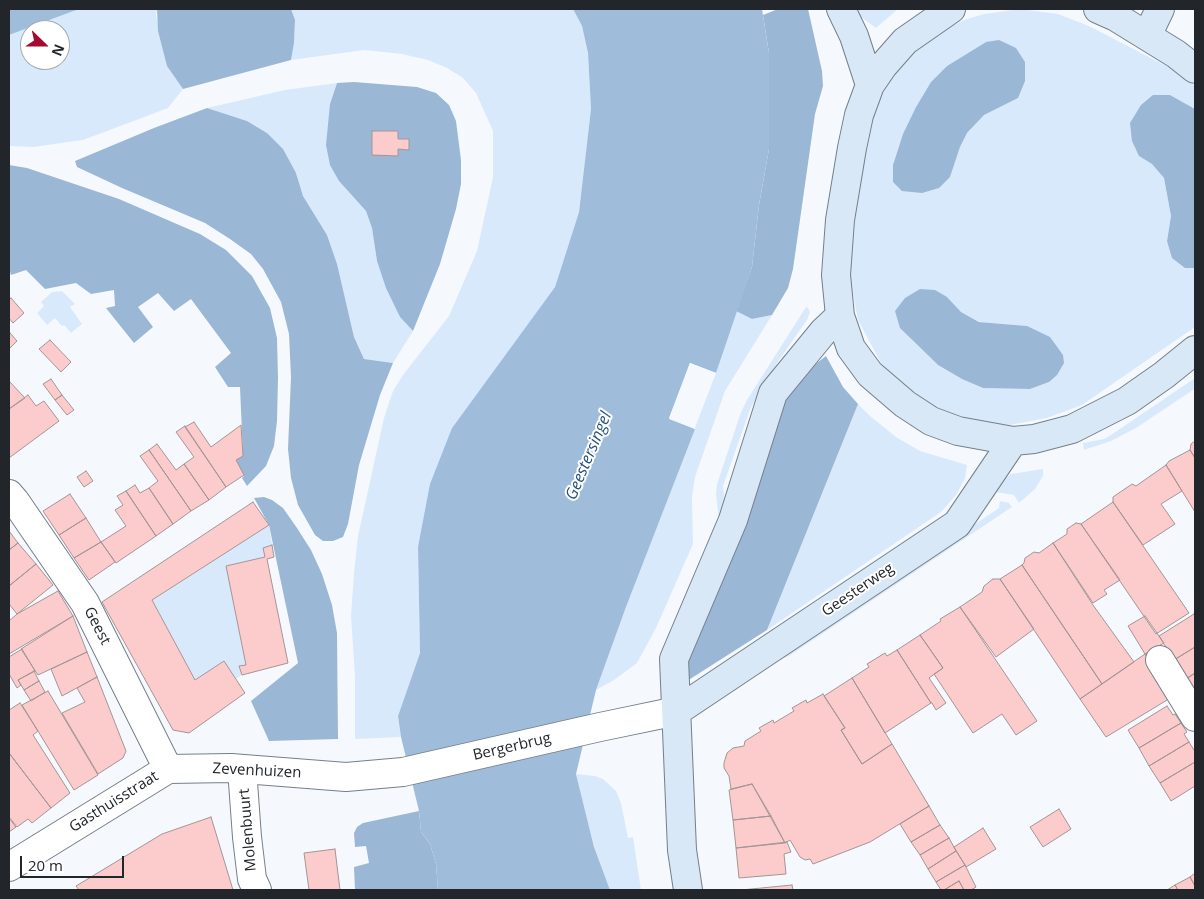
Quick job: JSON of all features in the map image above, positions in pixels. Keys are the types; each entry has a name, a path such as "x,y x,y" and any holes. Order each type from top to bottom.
{"main road":[{"path":"841,9 854,36 870,84"},
{"path":"951,9 906,41 883,66 870,84 859,115 840,220 836,275 840,316 852,348 870,374 905,404 931,421 958,431 1013,441 1034,439 1072,429 1127,401 1195,350"},
{"path":"1146,36 1160,9"},
{"path":"1111,12 1176,54 1195,69"},
{"path":"688,890 682,850 674,659 733,520 773,393 823,332 840,316"},
{"name":"Geesterweg","path":"677,711 957,524 1013,441"}],"street":[{"name":"Geest","path":"9,494 16,501 85,603 168,769"},
{"path":"1160,660 1195,717"},
{"name":"Bergerbrug","path":"346,776 403,772 677,711"},
{"name":"Zevenhuizen","path":"168,769 242,769 346,776"},
{"name":"Gasthuisstraat","path":"9,867 168,769"},
{"name":"Molenbuurt","path":"242,769 252,879 257,890"}],"shaded area":[{"path":"79,9 157,9 156,15 167,65 183,89 168,108 83,140 33,147 9,146 9,35 20,31 20,70 70,70 70,20 49,20"},
{"path":"157,9 291,9 295,20 291,60 183,89 167,66 158,31"},
{"path":"291,9 573,9 582,26 588,53 591,110 579,212 555,287 452,428 418,547 420,653 398,716 401,737 355,739 355,677 351,616 358,536 384,418 393,391 403,375 449,316 477,251 493,177 493,131 476,93 463,78 447,68 428,60 402,54 364,50 291,60 295,21"},
{"path":"778,9 808,9 822,71 823,86 815,114 793,269 788,288 772,315 752,319 736,311 752,267 759,205 769,149 769,53 763,15"},
{"path":"855,9 898,9 876,28 861,17"},
{"path":"1020,9 1058,14 1091,27 1172,69 1195,86 1195,109 1170,95 1139,156 1152,164 1164,178 1171,216 1167,241 1185,268 1195,268 1195,327 1082,405 1047,418 1009,425 975,421 943,410 920,399 899,382 881,363 858,320 849,273 851,247 868,137 878,101 910,55 927,41 964,20 984,14","holes":["986,42 1018,98 984,115 967,133 950,177 893,165 903,135 916,107 931,82 947,66","947,297 961,312 980,322 1027,326 1049,382 1030,389 983,388 962,379 938,365 911,339"]},
{"path":"999,40 1016,48 1025,62 1025,81 1018,98 984,115 967,133 950,177 939,188 922,193 902,191 893,182 893,165 903,134 931,82 947,66 986,42"},
{"path":"354,82 417,87 436,93 449,105 456,121 461,160 461,184 456,209 440,264 413,331 400,317 386,288 377,261 372,228 366,211 339,181 330,165 326,145 330,104 337,83"},
{"path":"337,83 330,104 339,181 366,211 372,228 377,261 400,317 413,331 393,363 364,359 354,337 337,265 327,235 303,196 296,173 267,133 247,121 207,108 285,90"},
{"path":"1153,95 1170,95 1195,109 1195,268 1185,268 1172,258 1167,241 1171,216 1164,178 1152,164 1139,156 1132,141 1130,123 1141,105"},
{"path":"207,108 247,121 267,133 283,149 296,173 303,196 327,235 337,264 354,337 364,359 393,363 380,395 359,465 348,524 343,537 333,541 323,541 315,535 298,505 291,478 288,449 291,377 289,334 281,302 263,269 251,254 205,223 77,167 75,161"},
{"path":"9,165 27,168 119,199 200,234 226,250 252,276 270,308 277,338 277,421 274,446 266,466 247,486 236,460 243,455 240,387 228,387 215,367 231,353 191,299 174,311 158,293 138,307 153,327 134,343 106,308 115,306 114,290 91,294 76,283 45,289 26,270 11,275 9,268"},
{"path":"920,289 935,290 947,297 961,312 979,322 1027,326 1050,337 1063,355 1064,363 1057,375 1049,382 1030,389 983,388 962,379 938,365 900,328 895,311 905,298"},
{"path":"62,291 75,304 70,307 82,324 71,333 55,318 47,325 37,313 44,306 41,302 52,292"},
{"path":"806,307 810,312 807,320 779,360 751,407 723,486 726,510 719,520 716,494 717,484 741,412"},
{"path":"736,311 752,319 772,315 725,391 695,477 692,497 693,544 656,628 637,663 614,680 596,690 716,373"},
{"path":"826,356 843,387 858,404 767,630 687,681 680,679 783,406 795,382"},
{"path":"1195,378 1195,388 1193,390 1136,428 1111,441 1084,450 1083,443 1104,439 1111,435"},
{"path":"858,404 896,437 920,451 967,465 965,478 956,495 941,512 767,630"},
{"path":"1043,469 1043,476 1035,489 1019,503 1014,495 995,492 998,484 1011,474"},
{"path":"264,497 283,508 311,550 322,574 332,605 337,633 338,739 269,741 251,701 298,663 269,525 254,498"},
{"path":"1000,501 1009,503 1012,507 789,656 767,665 999,508"},
{"path":"269,525 272,545 263,548 265,557 226,566 246,665 239,666 242,675 236,679 224,661 195,680 152,600"},
{"path":"576,774 603,779 616,791 621,803 628,838 633,837 641,890 610,890 594,847"},
{"path":"419,811 421,832 430,844 436,864 438,890 355,890 354,867 369,863 366,846 355,847 354,833 357,827 363,823"}],"water":[{"path":"9,9 79,9 49,20 20,20 20,31 9,35"},
{"name":"Geestersingel","path":"573,9 762,9 769,53 769,149 759,205 752,267 716,373 690,363 669,418 695,429 596,690 576,774 594,847 610,890 438,890 436,864 430,844 421,832 419,811 401,737 398,716 420,653 418,547 430,484 452,428 555,287 579,212 591,109 588,53 582,26"}],"pier":[{"path":"690,363 716,373 715,375 692,367 672,417 695,426 695,429 669,419"}],"building":[{"path":"372,131 398,131 398,139 409,139 409,150 398,149 398,156 372,155"},
{"path":"11,298 24,313 13,323 9,318 9,300"},
{"path":"10,333 17,341 9,349 9,335"},
{"path":"50,340 71,362 61,372 39,349"},
{"path":"51,379 62,395 55,400 43,384"},
{"path":"9,381 25,398 9,409"},
{"path":"28,395 36,406 44,401 59,421 9,458 9,409"},
{"path":"62,395 74,410 67,415 55,400"},
{"path":"194,422 211,447 241,425 243,456 236,460 244,475 226,487 185,427"},
{"path":"185,426 226,487 209,500 184,464 194,457 176,432"},
{"path":"1195,441 1195,458 1190,450 1191,444"},
{"path":"157,444 176,470 184,464 209,500 191,511 149,450"},
{"path":"149,450 191,511 173,524 149,488 158,481 140,456"},
{"path":"1190,450 1195,458 1195,512 1166,465 1169,461"},
{"path":"1166,465 1182,491 1161,504 1175,524 1143,545 1113,502 1113,497 1132,484 1136,486"},
{"path":"86,471 93,481 84,487 77,477"},
{"path":"135,485 140,493 149,488 173,524 156,536 126,491"},
{"path":"126,491 156,536 116,563 101,542 126,526 115,510 123,505 117,496"},
{"path":"70,494 86,518 59,535 43,511"},
{"path":"253,502 269,525 152,600 195,680 224,661 245,693 189,733 173,730 102,602"},
{"path":"1113,502 1189,613 1156,634 1081,524"},
{"path":"86,518 101,542 74,558 59,535"},
{"path":"1076,523 1081,524 1120,580 1104,590 1107,594 1093,603 1053,543 1067,534 1067,529"},
{"path":"9,531 18,543 9,550"},
{"path":"101,542 115,562 89,580 74,558"},
{"path":"18,543 36,564 9,586 9,550"},
{"path":"1053,543 1093,605 1134,662 1102,684 1022,565 1025,558 1034,552 1039,553"},
{"path":"272,545 274,557 267,559 288,663 242,675 239,666 246,665 226,566 265,557 263,548"},
{"path":"36,564 53,585 17,614 9,604 9,586"},
{"path":"1022,565 1102,684 1080,699 1000,579"},
{"path":"993,579 1000,579 1034,629 996,657 960,607 982,592 984,586"},
{"path":"58,591 73,616 9,654 9,621 17,614"},
{"path":"960,607 1037,721 1016,735 1002,714 973,733 934,674 943,668 920,635 941,621 940,619"},
{"path":"1194,614 1195,647 1174,660 1159,636"},
{"path":"73,616 87,652 38,675 21,649"},
{"path":"1145,616 1164,643 1145,654 1128,626"},
{"path":"920,635 943,668 929,678 946,703 936,710 897,650"},
{"path":"1195,647 1195,673 1186,679 1174,660"},
{"path":"22,649 35,671 18,680 21,685 17,688 9,674 9,657"},
{"path":"897,650 931,703 885,733 852,678 869,667 867,664 885,653 887,656"},
{"path":"87,652 97,677 62,696 51,669"},
{"path":"1145,654 1172,697 1106,737 1080,699"},
{"path":"34,671 39,681 24,690 18,680"},
{"path":"1195,673 1195,694 1186,679"},
{"path":"97,677 126,751 123,758 98,774 62,713 85,702 77,688"},
{"path":"852,678 892,744 862,764 841,730 845,728 824,696"},
{"path":"39,681 45,692 31,701 24,690"},
{"path":"48,691 98,775 74,790 22,705"},
{"path":"823,694 845,728 841,730 862,764 892,744 929,806 870,842 813,864 810,859 805,860 800,857 790,840 785,843 752,784 731,789 724,763 727,753 733,748 744,746 745,741 761,731 759,728 773,720 774,723 794,711 792,708 806,700 807,703"},
{"path":"20,703 38,731 33,735 70,793 51,808 9,753 9,710"},
{"path":"1167,706 1181,723 1139,748 1128,730"},
{"path":"1181,723 1187,732 1184,734 1189,742 1149,766 1139,748"},
{"path":"1189,742 1195,749 1195,762 1160,783 1149,766"},
{"path":"9,753 51,808 32,823 28,819 17,827 9,817"},
{"path":"1195,762 1195,786 1171,801 1160,783"},
{"path":"752,784 771,816 733,820 729,790"},
{"path":"929,806 940,825 911,842 900,824"},
{"path":"1059,809 1071,829 1043,847 1030,827"},
{"path":"771,816 785,843 736,848 733,820"},
{"path":"211,817 233,890 79,890 76,886 162,834"},
{"path":"9,818 16,827 9,832"},
{"path":"940,825 949,838 920,855 911,842"},
{"path":"983,828 996,849 966,867 954,847"},
{"path":"949,838 956,851 928,869 920,855"},
{"path":"787,842 791,852 784,854 786,874 739,878 736,848"},
{"path":"335,849 340,890 309,890 304,853"},
{"path":"956,851 965,865 936,882 928,869"},
{"path":"965,865 976,887 971,890 964,890 959,881 941,890 936,882"},
{"path":"1195,873 1195,886 1190,877"},
{"path":"1190,877 1195,890 1178,890 1175,885"},
{"path":"959,881 964,890 944,890"},
{"path":"792,885 793,890 741,890"},
{"path":"1175,885 1178,890 1167,890"}]}
